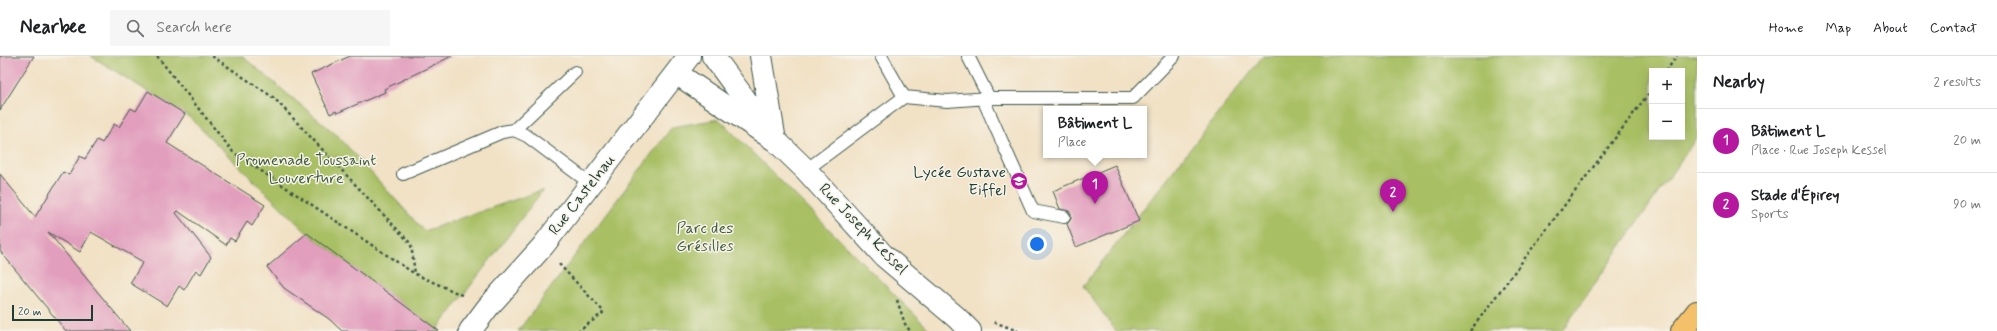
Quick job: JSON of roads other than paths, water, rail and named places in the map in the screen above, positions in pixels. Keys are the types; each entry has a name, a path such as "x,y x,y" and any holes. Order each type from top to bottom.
{"highway":[{"path":"1682,331 1697,312"}],"street":[{"name":"Rue Joseph Kessel","path":"713,56 775,140"},
{"path":"761,56 775,140"},
{"name":"Rue Joseph Kessel","path":"682,64 775,140 806,170 884,256 956,317 970,331"},
{"name":"Rue Castelnau","path":"470,331 488,307 543,246 682,64"}],"lane":[{"path":"881,56 904,97"},
{"path":"968,56 1033,211 1064,217"},
{"path":"806,170 904,97 947,101 986,98 1133,98 1174,56"},
{"path":"403,174 502,132 514,130 575,72"},
{"path":"514,130 527,136 591,184"}],"place":[{"name":"Lycée Gustave Eiffel","path":"1019,181"},
{"name":"Bâtiment L","path":"1095,204"},
{"name":"Stade d'Épirey","path":"1393,212"}],"park label":[{"name":"Promenade Toussaint Louverture","path":"306,169"},
{"name":"Parc des Grésilles","path":"705,237"}]}
